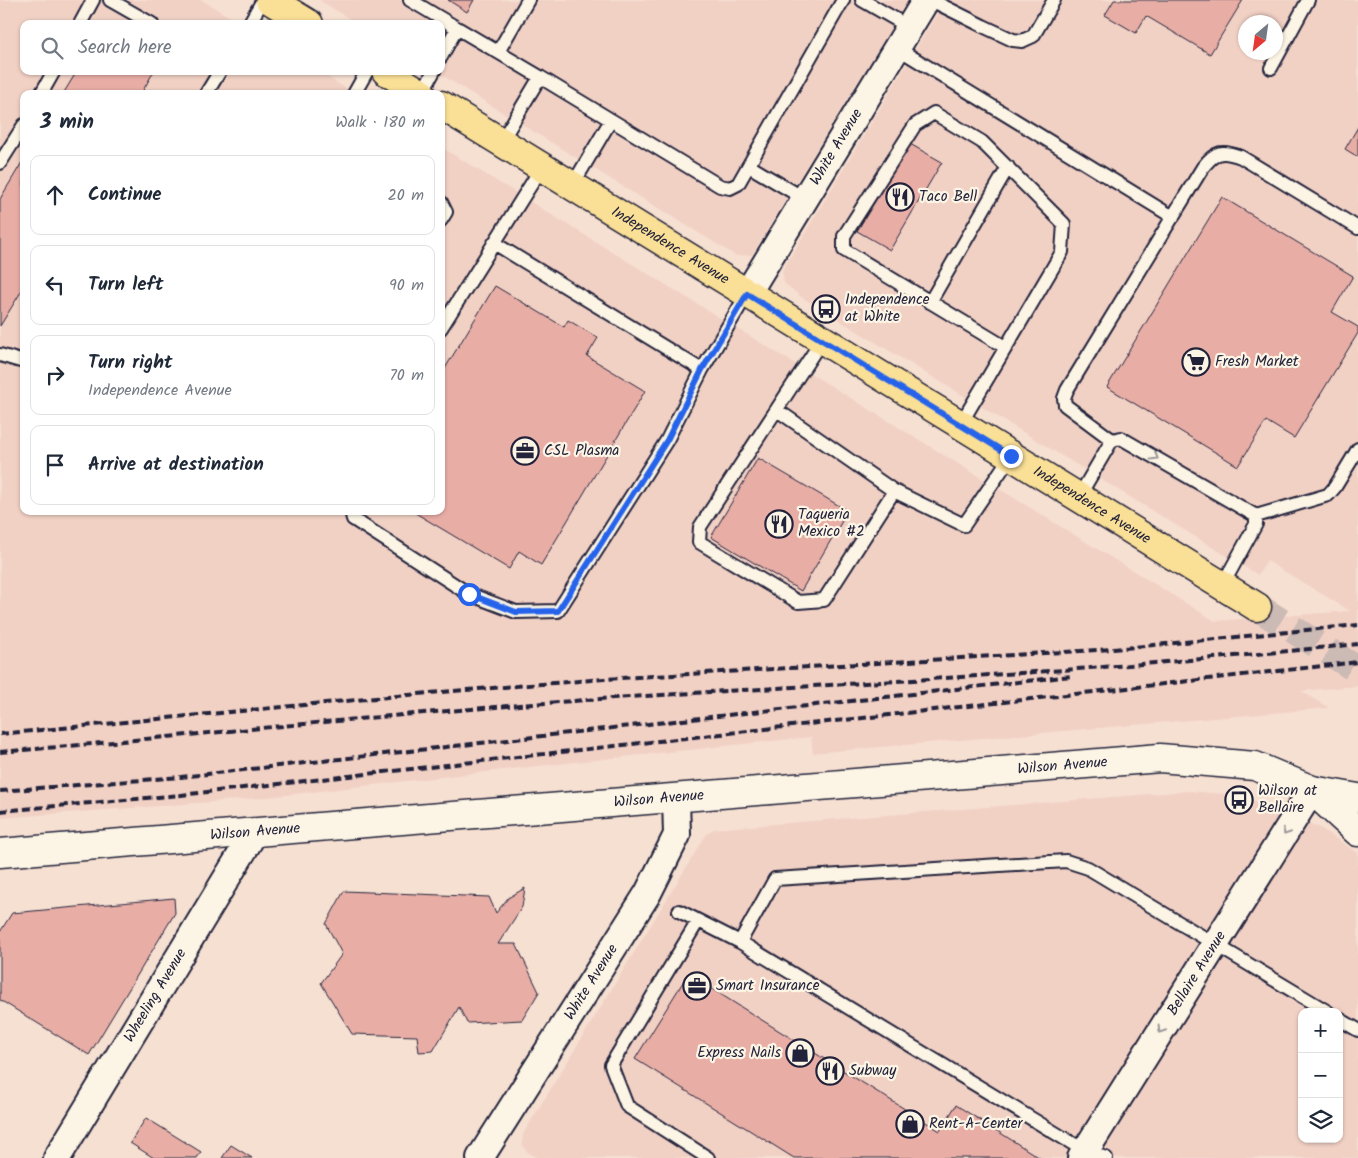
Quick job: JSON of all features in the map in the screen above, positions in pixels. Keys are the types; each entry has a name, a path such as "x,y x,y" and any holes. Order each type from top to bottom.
{"main road":[{"path":"270,0 302,20"},
{"path":"392,75 416,90"},
{"name":"Independence Avenue","path":"445,107 1257,607"},
{"name":"Wilson Avenue","path":"0,853 1160,758 1255,766 1312,790 1358,798"},
{"name":"Wilson Avenue","path":"1312,790 1358,832"}],"street":[{"name":"White Avenue","path":"747,294 926,0"},
{"name":"Bellaire Avenue","path":"1090,1156 1215,944 1312,790"},
{"name":"White Avenue","path":"487,1156 648,893 677,835 676,798"},
{"name":"Wheeling Avenue","path":"57,1158 254,833"}],"lane":[{"path":"82,20 93,0"},
{"path":"110,0 145,20"},
{"path":"251,20 263,0"},
{"path":"410,0 444,20"},
{"path":"498,52 528,0"},
{"path":"445,21 540,76 720,186 730,188 738,184 749,166 843,0"},
{"path":"862,0 903,38 1173,217"},
{"path":"932,0 982,26 1013,40 1022,41 1033,36 1054,0"},
{"path":"1271,68 1308,0"},
{"path":"445,50 457,28"},
{"path":"43,90 52,75"},
{"path":"208,90 218,75"},
{"path":"356,90 366,75"},
{"path":"424,90 432,75"},
{"path":"501,142 540,76"},
{"path":"960,425 1062,252 1064,224 982,142 934,113 915,125 844,236 844,250 1005,348"},
{"path":"572,186 611,120"},
{"path":"0,163 20,131"},
{"path":"1112,440 1065,405 1064,398 1067,390 1203,167 1211,158 1220,152 1241,157 1358,228"},
{"path":"749,166 805,199"},
{"path":"445,322 542,167"},
{"path":"930,302 1008,167"},
{"path":"494,243 702,370"},
{"path":"352,515 353,519 469,594 516,612 558,611 667,440 702,370 747,294"},
{"path":"822,340 700,527 699,542 798,602 824,600 894,491"},
{"path":"0,355 20,361"},
{"path":"777,410 894,491 964,525 1011,456"},
{"path":"1078,498 1112,440 1120,438 1256,516 1328,495 1358,449"},
{"path":"1222,586 1256,524 1256,516"},
{"path":"740,942 775,879 1066,861 1088,868 1321,1008"},
{"path":"679,911 740,942 1090,1156"},
{"path":"698,921 611,1065 628,1106 708,1158"},
{"path":"1343,1021 1358,1030"}],"shaded area":[{"path":"0,0 202,0 234,20 20,20 20,75 324,75 349,90 20,90 20,515 445,515 445,149 1215,621 1350,611 1267,561 1258,575 801,297 784,283 782,271 945,0 1358,0 1358,686 1301,691 1329,708 813,753 811,737 251,799 0,818"},
{"path":"319,0 908,0 752,255 736,256 442,75 445,75 445,20 352,20"},
{"path":"1188,791 1226,794 1259,802 1320,828 1358,853 1358,1158 537,1158 526,1151 522,1144 523,1134 706,835 713,829"}],"building":[{"path":"448,0 474,0 467,12"},
{"path":"1114,0 1243,0 1210,54 1146,16 1136,33 1105,15"},
{"path":"75,75 152,75 143,90 65,90"},
{"path":"1358,127 1358,157 1345,149"},
{"name":"Taco Bell","path":"910,144 942,162 890,250 857,231"},
{"path":"20,166 20,294 0,326 0,199"},
{"path":"1222,197 1353,276 1332,312 1358,327 1358,333 1294,438 1266,421 1238,466 1107,387"},
{"name":"CSL Plasma","path":"495,286 564,327 568,320 598,338 587,356 645,391 541,565 519,551 509,569 419,515 445,515 445,368"},
{"name":"Taqueria Mexico #2","path":"758,458 848,511 801,591 711,537"},
{"path":"525,888 522,907 498,944 516,944 539,992 522,1020 467,1023 459,1007 433,1051 419,1052 417,1036 352,1034 321,983 342,954 326,924 344,891 489,897 496,913 508,898"},
{"path":"174,898 175,913 89,1055 0,1000 0,932 12,913"},
{"path":"688,974 940,1131 956,1105 1040,1158 794,1158 635,1059"},
{"path":"146,1118 201,1152 197,1158 154,1158 130,1143"},
{"path":"231,1145 252,1158 222,1158"}],"tunnel":[{"path":"1257,607 1358,670"}],"railway":[{"path":"0,734 429,693 604,679 1114,649 1358,625"},
{"path":"0,752 525,705 1082,669 1358,644"},
{"path":"0,811 181,795 1358,662"},
{"path":"0,791 181,777 1071,676"}],"place":[{"name":"Taco Bell","path":"900,197"},
{"name":"Independence at White","path":"826,309"},
{"name":"Fresh Market","path":"1196,362"},
{"name":"CSL Plasma","path":"525,451"},
{"name":"Taqueria Mexico #2","path":"779,524"},
{"name":"Wilson at Bellaire","path":"1239,800"},
{"name":"Smart Insurance","path":"697,986"},
{"name":"Express Nails","path":"800,1053"},
{"name":"Subway","path":"830,1071"},
{"name":"Rent-A-Center","path":"910,1124"}],"route":[{"path":"469,594 516,612 558,611 667,440 702,370 747,294 1011,456"}]}
